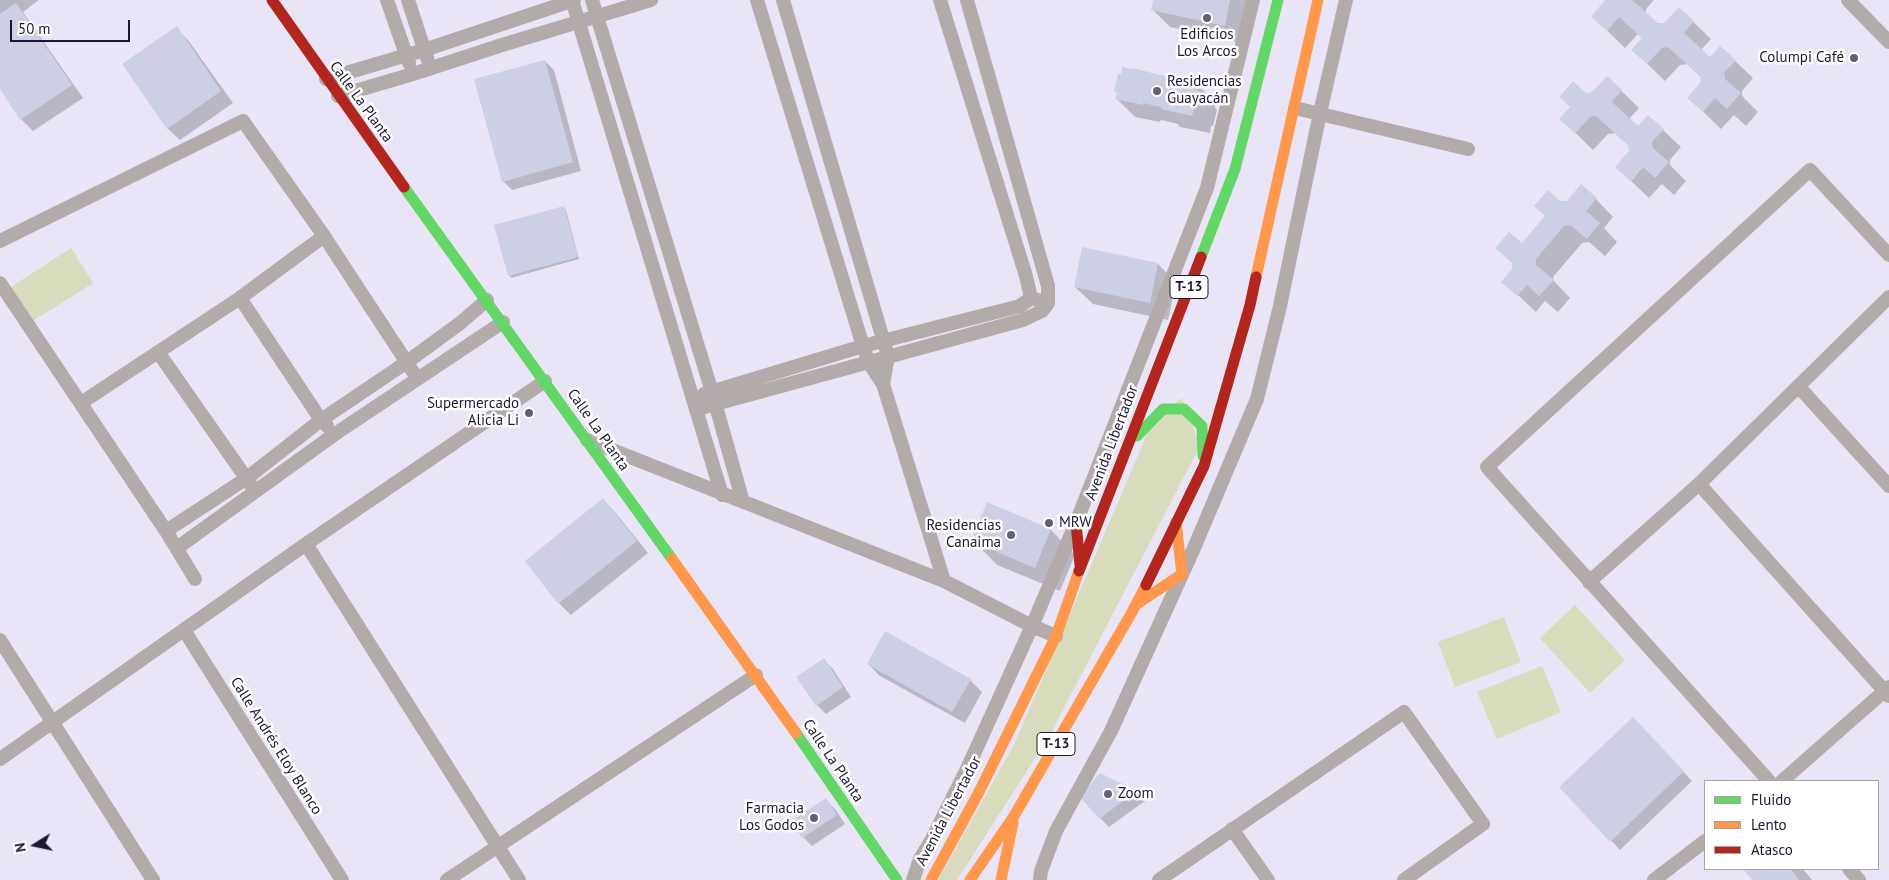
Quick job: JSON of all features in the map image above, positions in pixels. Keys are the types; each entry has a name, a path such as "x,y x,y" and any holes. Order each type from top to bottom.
{"main road":[{"name":"Calle La Planta","path":"272,0 338,96 756,675 896,880"},
{"name":"Avenida Libertador","path":"931,880 978,794 1056,636 1080,568 1235,169 1278,0"},
{"name":"T-13","path":"970,880 1014,816 1136,604 1204,466 1250,305 1318,0"},
{"name":"T-13","path":"1130,443 1163,409 1184,409 1202,426 1204,466"},
{"path":"1136,604 1182,574 1176,522"},
{"name":"T-13","path":"1076,523 1080,568"},
{"path":"1001,880 1014,816"}],"street":[{"path":"388,0 405,56 413,74"},
{"path":"408,0 430,68"},
{"path":"326,79 424,50 573,0 722,495"},
{"path":"592,0 714,398 743,502"},
{"path":"338,96 650,0"},
{"path":"757,0 863,346 869,363 883,384 944,581"},
{"path":"784,0 888,356 883,384"},
{"path":"940,0 1026,276 1031,298"},
{"path":"695,403 869,363 888,356 1023,320 1042,311 1048,303 1048,286 967,0"},
{"name":"Avenida Libertador","path":"913,880 920,859 968,767 1076,523 1207,188 1253,0"},
{"path":"1040,880 1041,872 1056,831 1111,732 1182,574 1257,399 1280,306 1346,0"},
{"path":"1848,0 1889,42"},
{"path":"965,80 988,71"},
{"path":"1295,108 1468,149"},
{"path":"0,241 243,121 324,236 417,378"},
{"path":"1768,780 1486,467 1810,170 1889,255"},
{"path":"81,403 240,298 324,236"},
{"path":"0,283 166,531 195,580"},
{"path":"1589,582 1698,484 1889,297"},
{"path":"240,298 321,420 335,434"},
{"path":"714,398 863,346 1020,306 1031,298"},
{"path":"1031,298 1048,303"},
{"path":"166,531 247,478 321,420 459,324 487,300"},
{"path":"177,548 335,434 503,322"},
{"path":"158,352 255,492"},
{"path":"0,759 306,544 545,381"},
{"path":"1799,387 1889,486"},
{"path":"585,439 722,495 944,581 1032,626 1056,636"},
{"path":"1698,484 1887,691 1783,780"},
{"path":"306,544 519,880"},
{"name":"Calle Andrés Eloy Blanco","path":"184,630 342,880"},
{"path":"0,640 153,880"},
{"path":"447,880 756,675"},
{"path":"1159,880 1404,712 1484,824 1404,880"},
{"path":"1232,829 1268,880"},
{"path":"1654,880 1704,842"},
{"path":"1850,870 1859,880"}],"green space":[{"path":"71,248 93,283 33,321 11,287"},
{"path":"1182,398 1200,446 1050,735 957,880 938,880 1014,745 1154,418"},
{"path":"1575,605 1625,660 1590,693 1540,638"},
{"path":"1504,617 1521,662 1455,687 1438,642"},
{"path":"1542,666 1561,712 1497,739 1477,692"}],"building":[{"name":"Edificios Los Arcos","path":"1153,0 1230,0 1225,26 1151,10"},
{"path":"1605,0 1632,0 1658,23 1664,23 1679,7 1694,21 1684,33 1710,57 1720,46 1736,60 1724,73 1725,79 1741,93 1727,109 1715,98 1703,112 1687,98 1701,82 1700,76 1668,47 1662,48 1647,64 1631,50 1642,38 1619,17 1607,31 1591,17"},
{"path":"16,3 72,85 20,120 0,89 0,14"},
{"path":"177,26 221,91 167,129 122,64"},
{"path":"545,60 573,162 502,182 474,79"},
{"name":"Residencias Guayacán","path":"1122,67 1181,80 1182,78 1199,84 1197,91 1200,91 1192,116 1161,109 1162,107 1115,99 1117,93 1114,92 1118,74 1121,74"},
{"path":"1607,76 1622,90 1612,102 1638,126 1648,115 1664,129 1652,142 1653,148 1669,162 1655,178 1643,167 1631,182 1615,167 1629,151 1628,145 1596,116 1590,117 1575,133 1559,119 1570,107 1559,97 1573,81 1586,93 1592,92"},
{"path":"1581,184 1597,198 1586,211 1600,223 1587,239 1570,225 1564,226 1536,259 1536,265 1554,280 1539,296 1527,285 1517,296 1501,282 1512,269 1512,263 1495,248 1509,232 1522,243 1545,216 1534,206 1548,190 1560,201 1567,201"},
{"path":"564,206 578,257 508,276 494,225"},
{"path":"1082,247 1158,263 1150,303 1074,287"},
{"path":"603,498 637,541 558,604 525,561"},
{"name":"Residencias Canaima","path":"987,502 1051,529 1035,568 971,541"},
{"path":"885,631 971,679 952,712 867,664"},
{"path":"824,658 843,687 816,706 796,677"},
{"path":"1633,717 1684,771 1610,842 1559,787"},
{"name":"Zoom","path":"1100,773 1137,791 1099,819 1080,797"},
{"name":"Farmacia Los Godos","path":"826,798 837,815 802,838 791,821"},
{"path":"1744,870 1792,870 1799,880 1752,880"}],"traffic: fast":[{"path":"1201,257 1235,169 1278,0"},
{"path":"404,187 672,559"},
{"path":"1137,436 1163,409 1184,409 1202,426 1203,456"},
{"path":"796,733 897,880"}],"traffic: slow":[{"path":"1256,277 1318,0"},
{"path":"1137,604 1182,574 1176,522"},
{"path":"672,559 796,733"},
{"path":"931,880 978,794 1056,636 1079,571"},
{"path":"970,880 1014,816 1146,585"},
{"path":"1001,880 1013,823"}],"traffic: jam":[{"path":"272,0 404,187"},
{"path":"1079,571 1201,257"},
{"path":"1146,585 1204,466 1250,305 1256,277"},
{"path":"1076,523 1080,565"}],"place":[{"name":"Edificios Los Arcos","path":"1207,18"},
{"name":"Columpi Café","path":"1854,58"},
{"name":"Residencias Guayacán","path":"1157,91"},
{"name":"Supermercado Alicia Li","path":"529,413"},
{"name":"MRW","path":"1049,523"},
{"name":"Residencias Canaima","path":"1011,535"},
{"name":"Zoom","path":"1108,794"},
{"name":"Farmacia Los Godos","path":"814,818"}]}
